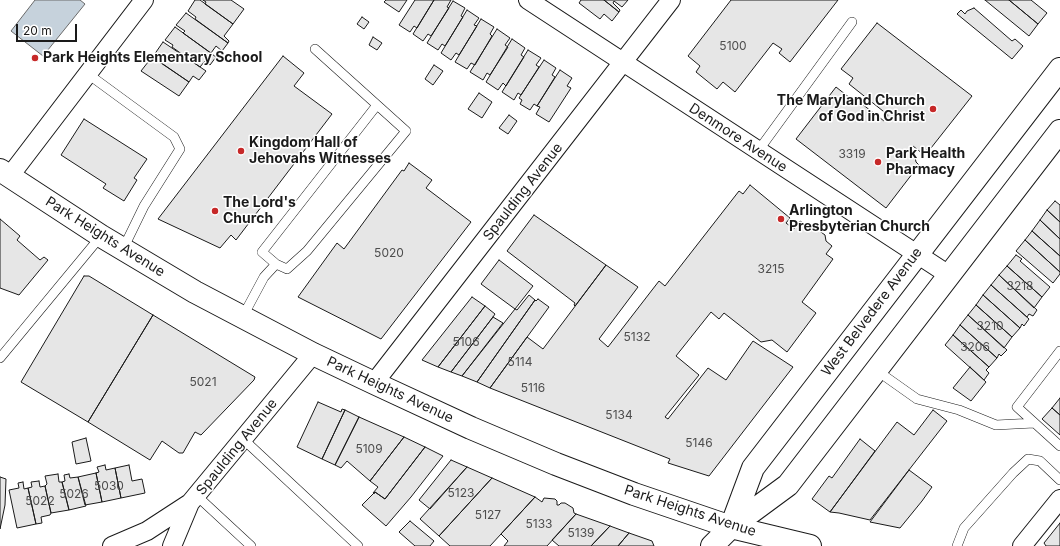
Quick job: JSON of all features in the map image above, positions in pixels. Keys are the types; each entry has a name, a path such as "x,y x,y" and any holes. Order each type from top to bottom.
{"main road":[{"name":"West Belvedere Avenue","path":"731,527 753,468 1060,69"},
{"name":"West Belvedere Avenue","path":"712,546 731,527 788,485 1060,131"},
{"name":"Park Heights Avenue","path":"5,173 101,236 242,318 313,354 471,428 556,464 634,494 731,527 810,546"}],"street":[{"path":"5,173 88,74 144,0"},
{"name":"Spaulding Avenue","path":"374,383 671,0"},
{"name":"Denmore Avenue","path":"534,2 949,276"},
{"name":"Spaulding Avenue","path":"172,546 194,500 313,354"},
{"path":"1022,546 1060,499"},
{"path":"112,546 147,531 194,500"}],"lane":[{"path":"758,151 852,22"},
{"path":"315,50 377,105 406,131 307,251 287,269 276,264 262,252 377,105"},
{"path":"88,74 174,138 180,149 144,206 123,249"},
{"path":"0,358 101,236"},
{"path":"242,318 264,277 276,264"},
{"path":"1060,351 1017,407 1060,446"},
{"path":"876,370 917,399 959,410 996,425 1034,423"},
{"path":"243,439 358,546"},
{"path":"957,546 964,528 1013,473 1028,459 1040,461 1060,480"},
{"path":"194,500 251,546"}],"shaded area":[{"path":"35,0 80,0 85,4 43,56 11,31"}],"building":[{"path":"195,0 200,0 233,24 224,36 229,41 228,43 195,19 196,17 188,11"},
{"path":"203,0 231,0 244,9 233,24 205,4 206,2"},
{"path":"386,0 407,0 399,12 384,2"},
{"path":"415,0 434,0 417,28 414,26 410,32 399,25"},
{"path":"434,0 451,0 447,7 449,8 431,36 428,34 423,41 413,34"},
{"path":"581,0 604,0 619,12 612,21 604,14 600,19 579,3"},
{"path":"604,0 628,0 622,7 614,1 613,3 620,10 619,12"},
{"path":"731,0 838,0 790,62 779,53 782,49 773,43 735,92 723,82 717,89 696,72 700,66 688,56"},
{"path":"985,0 1009,0 1038,24 1029,36"},
{"path":"1009,0 1031,0 1047,13 1038,24"},
{"path":"453,1 465,8 461,16 463,17 445,46 442,44 438,50 427,43"},
{"path":"974,8 1012,41 1015,39 1023,46 1012,59 957,14 961,10 965,14 967,11"},
{"path":"467,10 479,18 474,25 477,26 459,55 456,53 451,60 441,53"},
{"path":"186,13 228,43 222,51 216,46 211,53 183,33 185,31 176,25"},
{"path":"362,17 369,22 364,29 357,24"},
{"path":"481,19 494,27 490,34 492,36 475,65 471,63 467,69 455,62"},
{"path":"877,23 972,96 931,148 929,147 923,154 913,146 908,152 915,157 916,162 919,165 886,208 796,139 836,87 860,106 862,104 884,121 888,115 849,84 853,78 841,69"},
{"path":"175,27 216,57 210,65 205,61 200,67 172,47 173,45 165,40"},
{"path":"497,29 510,38 505,45 508,47 490,75 487,73 483,80 470,72"},
{"path":"373,37 382,43 377,50 369,45"},
{"path":"512,39 525,48 521,55 524,57 506,86 503,83 498,90 486,82"},
{"path":"163,42 206,71 199,80 193,76 189,82 160,62 161,60 154,55"},
{"path":"528,50 541,58 536,65 539,67 521,95 518,93 514,100 502,92"},
{"path":"283,56 304,73 294,86 332,114 236,240 231,235 220,248 158,219"},
{"path":"152,57 189,82 179,96 141,71"},
{"path":"544,60 556,68 552,75 555,77 537,106 534,104 530,110 520,104 522,100 519,98"},
{"path":"434,65 443,71 433,85 425,79"},
{"path":"560,70 572,78 567,86 571,88 549,122 536,114 540,107 537,106"},
{"path":"479,93 492,102 482,118 468,109"},
{"path":"509,115 517,121 508,134 499,128"},
{"path":"84,119 147,159 134,178 137,180 124,201 103,188 106,184 61,155"},
{"path":"409,163 432,180 426,188 471,222 381,339 298,297 337,243 344,249 402,170 404,171"},
{"path":"750,185 790,218 786,223 794,229 800,221 806,225 811,225 825,235 826,241 832,246 826,254 833,259 802,302 816,313 787,352 772,340 761,342 724,313 719,319 711,312 676,356 699,375 665,417 668,419 708,368 726,380 753,341 793,367 709,476 668,463 670,459 490,388 527,337 543,349 606,265 638,287 599,339 608,347 659,281 665,286 739,191 743,194"},
{"path":"1055,201 1060,205 1060,222 1047,210"},
{"path":"1047,210 1060,222 1060,239 1040,220"},
{"path":"534,215 606,265 575,306 575,303 507,251"},
{"path":"0,219 20,236 17,240 40,260 44,257 48,260 19,295 0,288"},
{"path":"1040,220 1060,239 1060,256 1032,231"},
{"path":"1032,231 1060,256 1060,272 1025,240"},
{"path":"1025,240 1060,272 1053,283 1016,251"},
{"path":"1016,255 1022,259 1020,261 1050,287 1042,297 1007,266"},
{"path":"499,260 533,286 515,309 481,284"},
{"path":"1007,266 1042,297 1034,308 999,275"},
{"path":"999,275 1037,310 1033,316 1029,314 1027,317 991,285"},
{"path":"84,276 89,276 153,315 88,422 21,382"},
{"path":"991,285 1029,319 1024,326 1022,324 1020,328 983,295"},
{"path":"529,295 535,300 477,382 462,376 515,309 517,310"},
{"path":"983,295 1020,328 1012,337 976,305"},
{"path":"472,297 485,306 438,367 422,360"},
{"path":"538,299 549,307 490,388 477,382 535,300 536,301"},
{"path":"976,305 1012,337 1004,348 968,315"},
{"path":"485,306 495,314 451,372 438,367"},
{"path":"153,315 255,377 254,380 201,435 195,432 183,453 179,453 162,441 150,460 88,422"},
{"path":"968,315 1007,350 1001,356 999,354 997,358 960,325"},
{"path":"493,317 503,323 462,376 451,372"},
{"path":"960,325 997,358 989,367 953,335"},
{"path":"953,335 989,367 986,370 989,373 984,380 945,345"},
{"path":"970,367 986,382 971,401 953,388"},
{"path":"1060,398 1060,415 1052,408"},
{"path":"318,402 341,412 342,409 345,410 322,459 297,447"},
{"path":"1052,408 1060,415 1060,435 1042,419"},
{"path":"345,410 359,417 335,465 322,459"},
{"path":"933,410 947,421 870,520 830,512 897,422 914,435"},
{"path":"359,417 404,437 370,481 347,461 341,468 335,465"},
{"path":"404,437 425,447 385,499 375,492 374,494 373,493 378,487 370,481"},
{"path":"86,438 91,461 76,464 72,442"},
{"path":"860,439 875,451 830,512 812,499 829,476 832,478"},
{"path":"425,447 443,456 386,526 362,505 375,492 385,499"},
{"path":"451,460 467,467 430,509 419,500"},
{"path":"105,465 106,470 115,468 121,498 102,502 96,473 99,472 97,467"},
{"path":"129,465 132,481 142,479 145,493 121,498 115,468"},
{"path":"467,467 492,478 439,536 420,519"},
{"path":"909,470 932,487 922,501 900,528 870,522"},
{"path":"96,473 102,502 85,505 78,477"},
{"path":"58,474 59,482 62,482 69,510 51,513 45,486 47,484 45,476"},
{"path":"69,474 70,478 78,477 86,506 69,510 62,482 65,481 64,475"},
{"path":"0,477 6,479 5,505 0,529"},
{"path":"492,478 535,497 490,546 450,546 439,536"},
{"path":"39,481 40,487 45,486 51,513 50,515 41,517 42,523 36,524 28,488 32,487 31,482"},
{"path":"23,482 24,489 28,488 36,524 17,528 9,490 19,488 18,483"},
{"path":"535,497 542,502 544,498 555,499 557,501 557,505 565,503 573,508 574,513 576,514 547,546 504,546 508,541 501,534"},
{"path":"576,514 610,526 591,546 559,546 552,540"},
{"path":"410,521 434,541 430,546 415,546 399,532"},
{"path":"1060,523 1060,546 1046,546 1044,543"},
{"path":"610,526 629,533 618,546 591,546"},
{"path":"629,533 652,541 654,546 618,546"}],"place":[{"name":"Park Heights Elementary School","path":"35,58"},
{"name":"The Maryland Church of God in Christ","path":"933,109"},
{"name":"Kingdom Hall of Jehovahs Witnesses","path":"241,151"},
{"name":"Park Health Pharmacy","path":"878,162"},
{"name":"The Lord's Church","path":"215,211"},
{"name":"Arlington Presbyterian Church","path":"781,219"}]}
